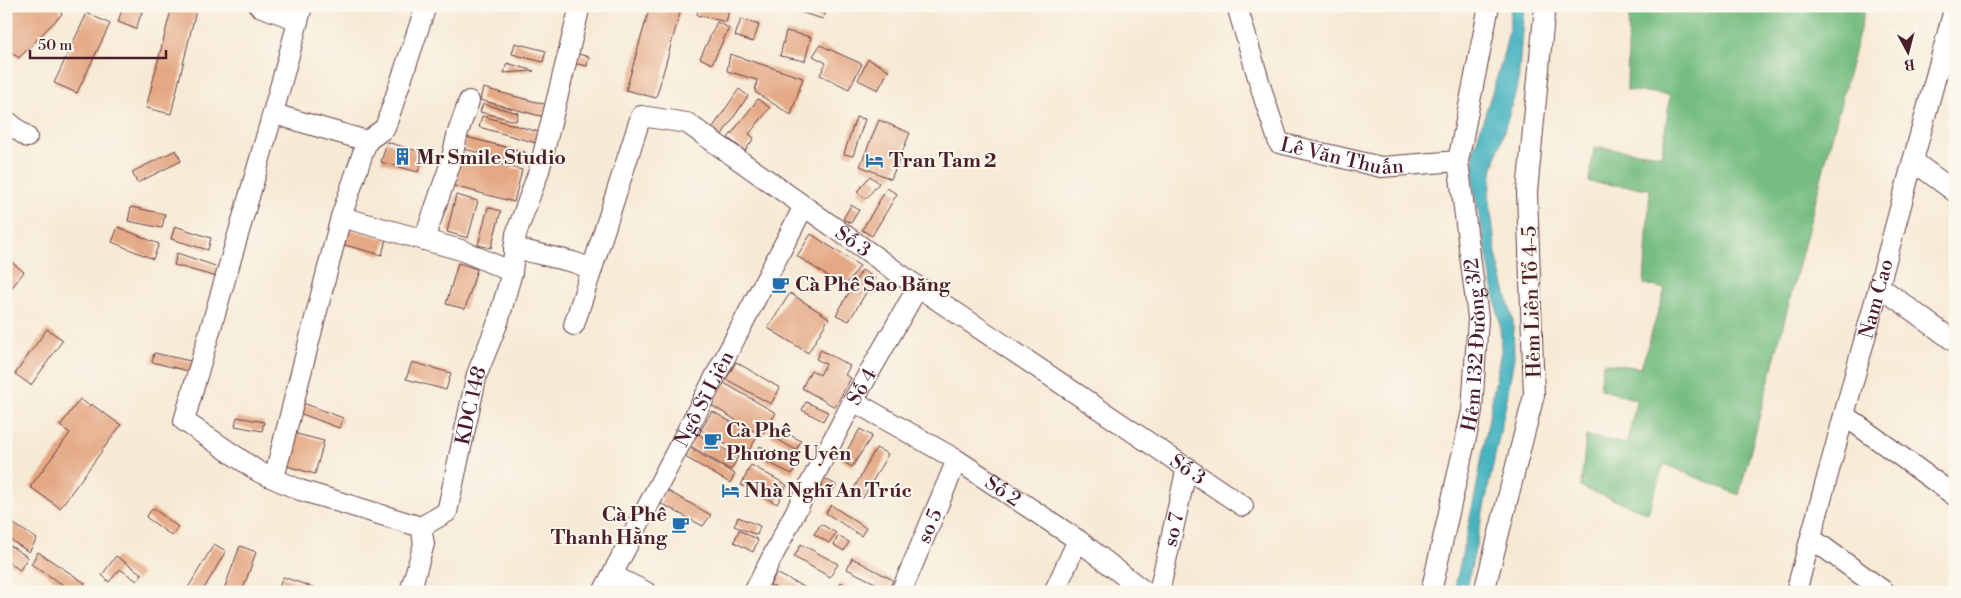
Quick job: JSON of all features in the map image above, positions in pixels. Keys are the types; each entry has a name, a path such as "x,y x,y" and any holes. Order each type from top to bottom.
{"street":[{"path":"259,6 300,13 274,114 223,281 184,421 259,472 300,490 420,527 424,544 410,592"},
{"path":"274,478 341,218 367,141 385,128 426,6"},
{"name":"KDC 148","path":"420,527 447,512 476,374 498,322 512,272 516,234 540,171 580,6"},
{"name":"Lê Văn Thuấn","path":"1238,6 1279,143 1381,167 1458,162"},
{"name":"Hẻm 132 Đường 3/2","path":"1431,592 1472,411 1478,318 1458,162 1489,6"},
{"name":"Hẻm Liên Tổ 4-5","path":"1484,592 1534,395 1527,192 1545,6"},
{"name":"Nam Cao","path":"1796,592 1913,160 1950,46 1955,6"},
{"path":"424,240 450,165 458,132 469,101"},
{"path":"274,114 367,141"},
{"name":"Số 3","path":"574,325 641,116 687,123 918,287 1243,506"},
{"path":"6,120 27,137"},
{"path":"1913,160 1955,192"},
{"name":"Ngô Sĩ Liên","path":"608,583 804,206"},
{"path":"341,218 461,250 512,272"},
{"path":"514,248 573,262 592,269"},
{"path":"1879,286 1955,342"},
{"name":"Số 4","path":"754,592 854,401 918,287"},
{"name":"Số 2","path":"854,401 957,460 1078,540 1145,592"},
{"path":"1844,415 1955,496"},
{"name":"so 5","path":"901,592 957,460"},
{"name":"so 7","path":"1159,592 1187,467"},
{"path":"1811,538 1885,592"},
{"path":"1054,592 1078,540"},
{"path":"608,583 646,592"}],"green space":[{"path":"1629,6 1866,6 1739,495 1664,464 1648,513 1581,487 1586,436 1626,444 1637,400 1600,389 1603,363 1641,368 1665,289 1644,284 1650,189 1589,182 1594,147 1662,155 1670,95 1627,90"}],"water":[{"path":"1511,6 1524,6 1518,84 1493,168 1489,194 1496,254 1513,321 1514,357 1506,404 1466,592 1454,592 1476,490 1501,350 1500,324 1474,189 1473,152 1502,61 1509,30"}],"building":[{"path":"12,6 57,6 62,14 19,58 6,49 6,11"},
{"path":"123,6 144,6 136,29 118,22"},
{"path":"172,6 197,6 171,114 146,108"},
{"path":"650,6 682,6 656,98 626,90"},
{"path":"699,6 730,7 726,22 697,15"},
{"path":"780,6 827,6 823,19"},
{"path":"87,13 110,24 77,93 54,83"},
{"path":"741,19 759,25 753,42 735,36"},
{"path":"717,22 729,28 712,64 700,58"},
{"path":"786,31 811,37 805,61 780,56"},
{"path":"515,43 546,51 543,62 512,54"},
{"path":"820,45 862,64 849,89 820,75 826,63 813,56"},
{"path":"575,53 589,57 587,66 573,63"},
{"path":"730,54 803,78 791,115 755,92 757,80 727,71"},
{"path":"868,59 889,70 878,90 858,80"},
{"path":"507,63 534,71 504,73"},
{"path":"483,88 548,105 544,117 480,100"},
{"path":"739,89 748,96 721,136 711,130"},
{"path":"758,99 770,108 749,134 754,138 745,151 728,138"},
{"path":"483,104 518,113 516,121 480,112"},
{"path":"482,116 539,132 536,143 479,127"},
{"path":"856,117 865,119 853,156 844,154"},
{"path":"879,120 910,133 891,179 860,166"},
{"path":"466,137 525,152 522,163 464,149"},
{"name":"Mr Smile Studio","path":"387,142 424,153 418,172 381,162"},
{"path":"176,150 181,161 137,183 132,172"},
{"path":"459,153 522,170 514,202 450,185"},
{"path":"870,176 879,183 866,199 857,192"},
{"path":"887,188 897,194 872,236 862,230"},
{"path":"456,195 478,201 468,238 447,232"},
{"path":"851,205 859,210 851,223 843,219"},
{"path":"131,207 165,214 162,228 128,221"},
{"path":"488,207 501,211 491,248 478,245"},
{"path":"175,226 211,238 208,250 171,239"},
{"path":"118,227 159,244 153,259 112,242"},
{"path":"345,228 386,239 382,255 341,244"},
{"path":"811,234 860,266 844,287 797,256"},
{"path":"177,253 221,268 217,277 174,265"},
{"path":"9,260 24,272 6,295 6,263"},
{"path":"458,263 477,269 465,309 446,304"},
{"path":"862,270 875,278 849,321 836,315"},
{"path":"790,293 829,318 808,353 768,328"},
{"path":"47,329 63,340 31,385 15,374"},
{"path":"821,350 850,366 845,375 851,378 835,407 802,388 811,370 820,375 826,364 816,359"},
{"path":"154,353 195,362 192,372 152,362"},
{"path":"412,362 451,373 446,390 406,379"},
{"path":"736,362 780,388 771,404 726,379"},
{"path":"724,383 776,413 762,436 711,405"},
{"path":"80,399 90,406 91,404 121,425 60,508 30,487 70,433 60,426"},
{"path":"806,402 828,412 823,421 802,410"},
{"path":"303,403 343,418 339,428 299,413"},
{"path":"712,411 757,437 746,456 701,430"},
{"path":"237,417 264,422 262,431 235,426"},
{"path":"774,426 801,441 796,450 768,434"},
{"path":"860,429 872,436 852,467 841,460"},
{"path":"293,433 324,441 315,474 283,465"},
{"path":"698,434 738,457 731,470 690,446"},
{"path":"760,446 797,464 792,474 755,456"},
{"path":"690,448 735,474 730,483 685,457"},
{"path":"876,448 888,454 863,498 852,492"},
{"path":"751,465 787,485 777,504 741,485"},
{"path":"817,474 836,485 829,497 810,486"},
{"path":"666,490 711,515 703,526 660,503"},
{"path":"831,505 866,528 861,536 826,513"},
{"path":"153,508 178,527 172,536 146,517"},
{"path":"738,517 760,526 757,535 734,526"},
{"path":"6,519 37,539 29,552 6,537"},
{"path":"821,524 836,533 829,543 814,534"},
{"path":"739,530 758,540 753,552 734,542"},
{"path":"838,536 849,542 844,551 834,545"},
{"path":"6,543 28,557 20,570 6,561"},
{"path":"214,544 226,551 202,592 194,592 188,588"},
{"path":"801,544 838,564 830,577 794,557"},
{"path":"240,546 256,552 242,592 223,592"},
{"path":"38,552 85,583 80,592 74,592 31,564"},
{"path":"116,556 142,574 137,581 120,569 109,582 102,575"},
{"path":"852,558 893,580 887,592 871,592 875,583 847,569"},
{"path":"776,573 814,592 785,592 770,585"},
{"path":"283,577 324,592 291,592 279,587"},
{"path":"841,582 856,592 835,592"}],"place":[{"name":"Mr Smile Studio","path":"402,157"},
{"name":"Tran Tam 2","path":"875,160"},
{"name":"Cà Phê Sao Băng","path":"781,284"},
{"name":"Cà Phê Phương Uyên","path":"712,441"},
{"name":"Nhà Nghĩ An Trúc","path":"730,490"},
{"name":"Cà Phê Thanh Hằng","path":"681,525"}]}
